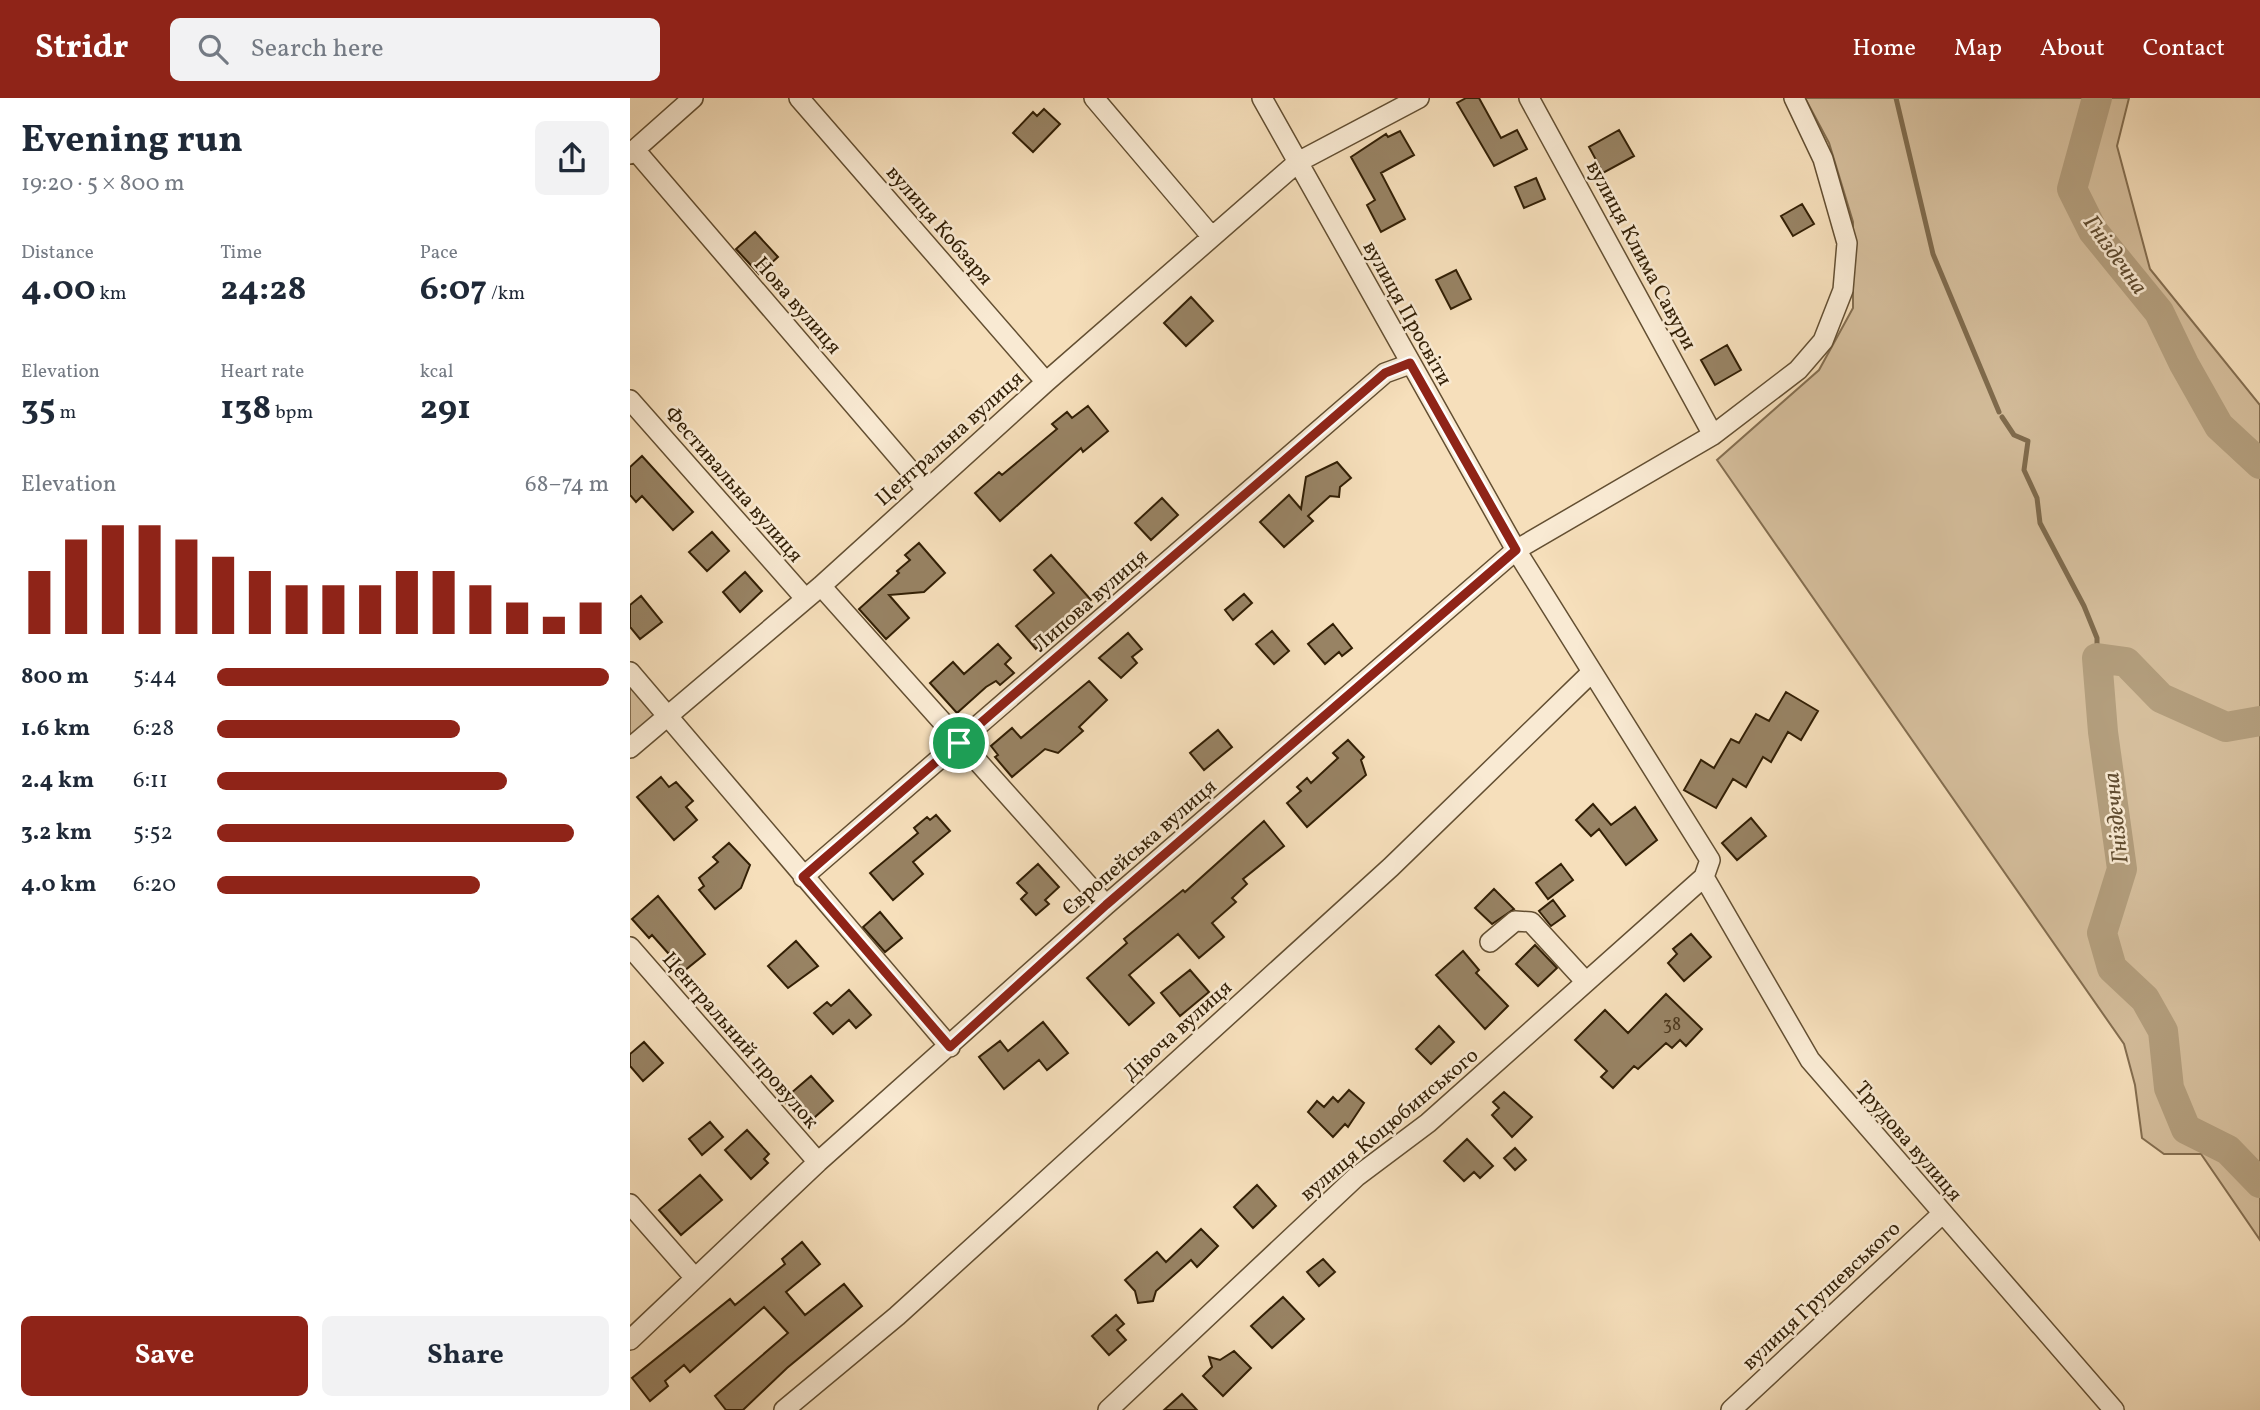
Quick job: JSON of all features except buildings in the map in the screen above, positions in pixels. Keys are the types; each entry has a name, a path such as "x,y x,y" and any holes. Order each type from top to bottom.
{"street":[{"path":"632,152 693,98"},
{"name":"вулиця Кобзаря","path":"799,98 1046,382"},
{"path":"1094,98 1212,237"},
{"name":"вулиця Просвіти","path":"1262,98 1516,550 1710,860 1703,877"},
{"name":"Центральна вулиця","path":"630,748 804,597 821,586 1046,382 1298,162 1419,98"},
{"name":"вулиця Клима Савури","path":"1529,98 1713,435"},
{"name":"Європейська вулиця","path":"630,1340 818,1162 1106,905 1516,550 1713,435 1798,370 1823,341 1843,290 1847,243 1822,159 1794,98"},
{"name":"Нова вулиця","path":"632,152 926,489"},
{"name":"Липова вулиця","path":"803,877 1385,373 1410,363"},
{"name":"Фестивальна вулиця","path":"630,400 804,597"},
{"path":"821,586 1106,905"},
{"path":"630,671 950,1047"},
{"name":"Дівоча вулиця","path":"784,1410 897,1316 1391,867 1591,673"},
{"name":"вулиця Коцюбинського","path":"1108,1410 1356,1177 1428,1123 1703,877"},
{"name":"Трудова вулиця","path":"1703,877 1810,1060 2114,1410"},
{"path":"1490,942 1515,921 1531,922 1586,982"},
{"name":"Центральний провулок","path":"630,947 818,1162"},
{"path":"630,1204 695,1278"},
{"name":"вулиця Грушевського","path":"1731,1410 1942,1214"}],"shaded area":[{"path":"1805,98 2129,98 2117,146 2150,269 2260,405 2260,1240 2201,1154 2164,1154 2142,1138 2135,1085 2124,1044 1717,460 1819,370 1853,308 1853,222 1829,143"},
{"path":"630,672 667,715 630,750"}],"waterway":[{"path":"1896,98 1933,254 1999,412"},
{"name":"Гніздечна","path":"2097,98 2072,189 2093,231 2159,312 2219,426 2260,464"},
{"path":"2002,417 2014,435 2028,441 2024,470 2037,498 2040,523 2084,606 2097,638 2097,658"},
{"name":"Гніздечна","path":"2260,721 2226,727 2161,698 2126,662 2097,658 2103,732 2122,869 2102,933 2112,968 2145,999 2163,1031 2169,1088 2186,1129 2228,1150 2260,1183"}],"route":[{"path":"1410,363 1516,550 1106,905 950,1047 803,877 959,743 1385,373 1410,363"}]}
